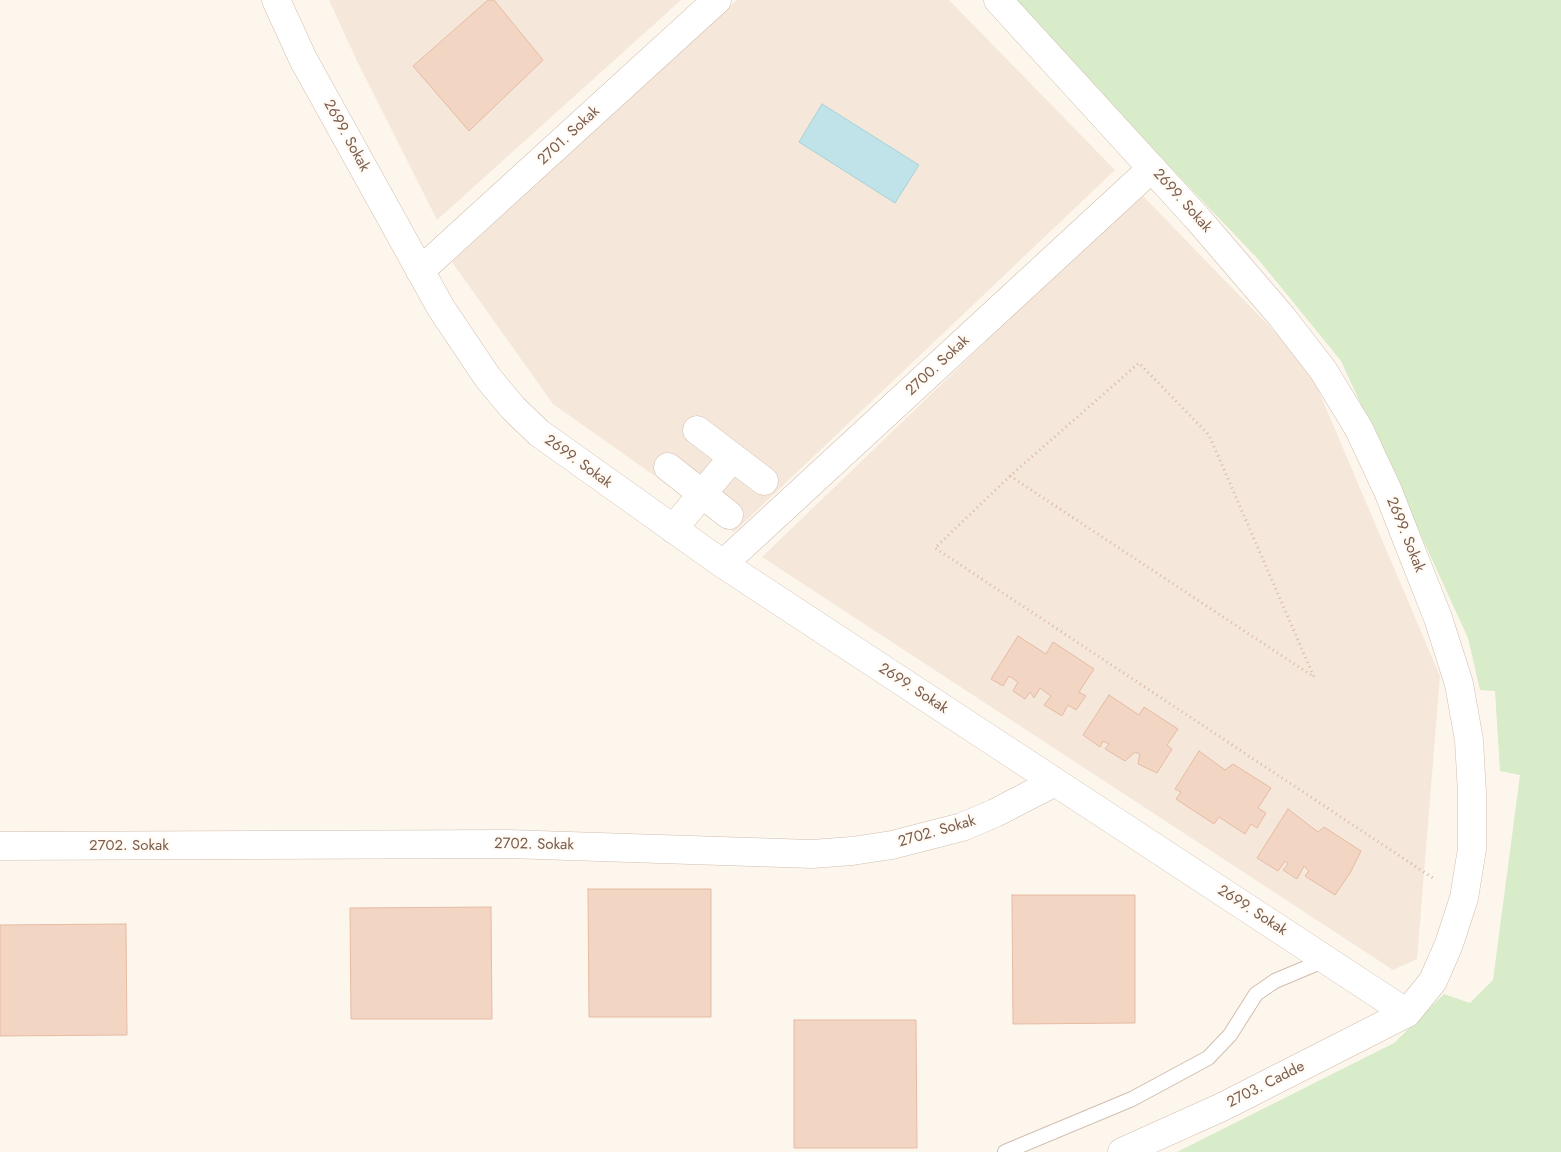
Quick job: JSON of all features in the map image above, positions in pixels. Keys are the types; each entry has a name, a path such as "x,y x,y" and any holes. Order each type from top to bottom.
{"street":[{"name":"2699. Sokak","path":"276,0 303,60 420,272 488,378 513,408 539,433 723,564 1406,1013 1433,981 1449,944 1464,898 1472,849 1472,793 1469,740 1460,684 1438,618 1388,491 1359,429 1323,370 1282,316 1152,168 998,0"},
{"name":"2701. Sokak","path":"420,272 717,0"},
{"name":"2700. Sokak","path":"723,564 1152,168"},
{"path":"697,430 764,481"},
{"path":"674,530 733,457"},
{"path":"668,466 729,515"},
{"name":"2702. Sokak","path":"0,846 508,844 812,854 892,845 962,827 995,813 1055,782"},
{"name":"2703. Cadde","path":"1122,1152 1222,1107 1406,1013"}],"lane":[{"path":"1005,1152 1132,1099 1208,1058 1230,1035 1256,994 1275,981 1325,960"}],"path":[{"path":"1010,476 1314,677 1210,436 1139,363 1010,476 935,548 1464,898"}],"shaded area":[{"path":"329,0 681,0 437,220 356,59"},
{"path":"737,0 949,0 1115,170 734,532 553,404 452,262"},
{"path":"1140,193 1308,366 1440,676 1417,959 1393,970 762,557"}],"green space":[{"path":"1010,0 1561,0 1561,1152 1177,1152 1394,1043 1444,994 1470,1003 1493,980 1520,775 1500,771 1495,691 1480,690 1468,638 1341,361 1258,259"}],"water":[{"path":"822,104 919,165 895,203 799,142"}],"building":[{"path":"488,0 494,0 543,60 469,131 413,66"},
{"path":"1018,636 1046,654 1053,642 1094,669 1079,692 1086,696 1076,710 1068,705 1062,716 1044,705 1051,696 1040,688 1034,698 1030,692 1025,699 1013,691 1018,682 1009,676 1003,686 991,679"},
{"path":"1109,695 1139,715 1144,707 1178,729 1167,745 1172,749 1157,773 1138,764 1140,754 1135,752 1125,761 1105,749 1109,744 1103,741 1100,747 1083,735"},
{"path":"1199,751 1225,770 1233,764 1271,788 1258,808 1266,813 1257,828 1251,824 1245,834 1219,817 1214,824 1176,799 1181,792 1175,789"},
{"path":"1288,809 1318,832 1324,827 1361,851 1350,873 1335,895 1305,876 1309,871 1304,866 1297,879 1283,870 1288,864 1285,861 1278,871 1257,858"},
{"path":"588,889 711,889 711,1017 589,1017"},
{"path":"1012,895 1135,895 1135,1023 1013,1024"},
{"path":"491,907 492,1019 351,1019 350,908"},
{"path":"126,924 127,1035 0,1036 0,925"},
{"path":"794,1020 916,1020 917,1148 794,1148"}]}
